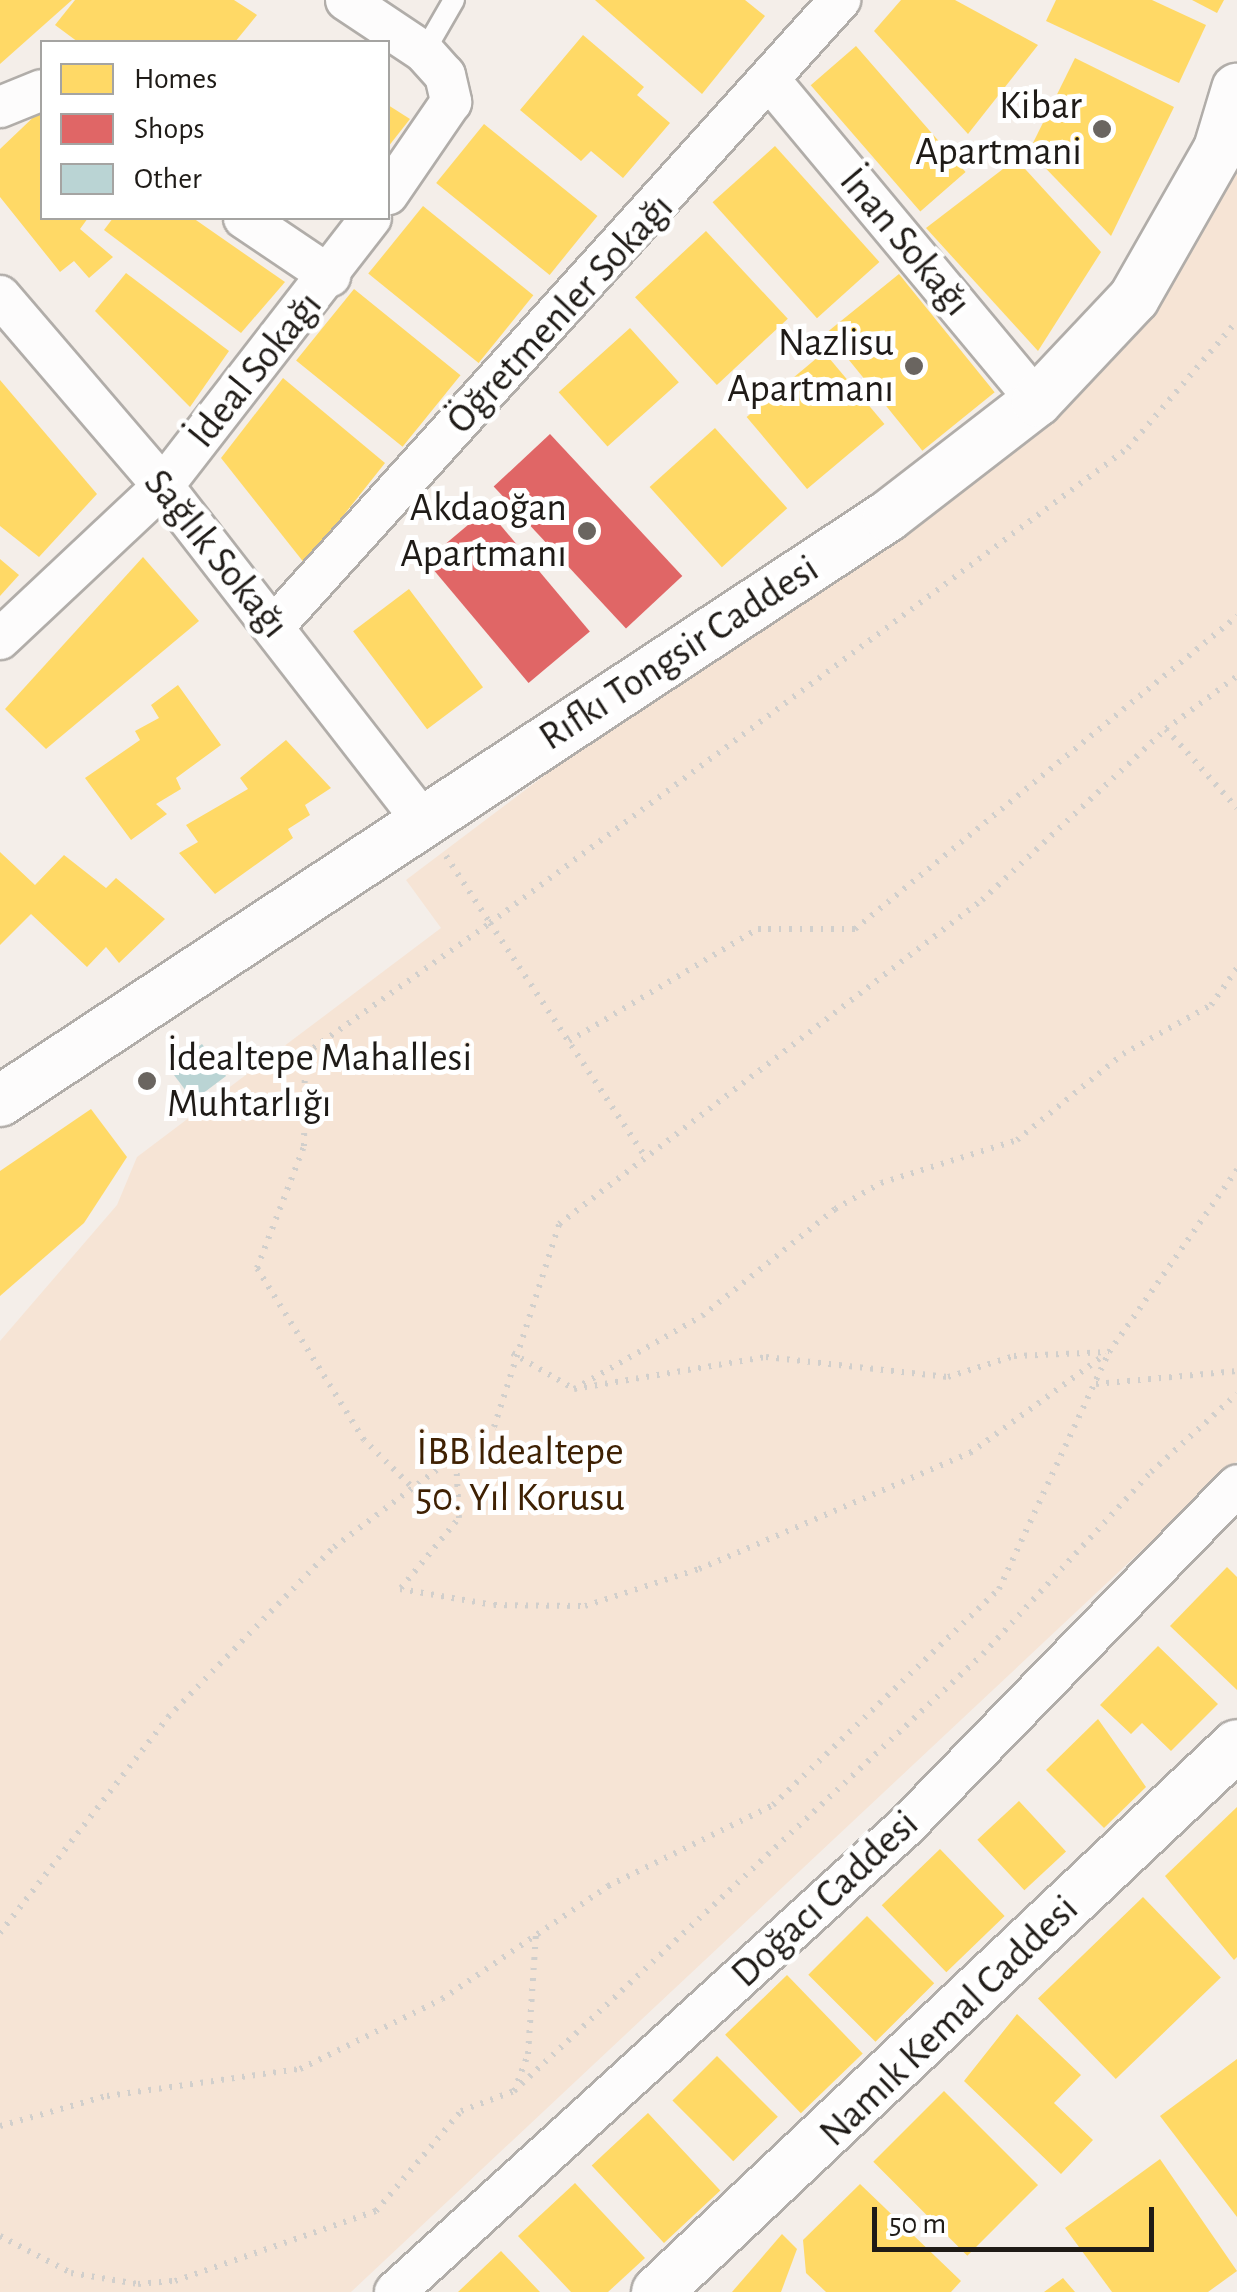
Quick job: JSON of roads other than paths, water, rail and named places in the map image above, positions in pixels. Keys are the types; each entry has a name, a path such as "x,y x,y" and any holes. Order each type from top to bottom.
{"street":[{"path":"346,0 424,52 445,75 451,102 390,191"},
{"name":"Öğretmenler Sokağı","path":"274,625 772,83 840,0"},
{"name":"İnan Sokağı","path":"772,83 1037,401"},
{"name":"Rıfkı Tongsir Caddesi","path":"0,1101 888,516 1037,401 1134,298 1220,150 1237,89"},
{"path":"0,107 40,91"},
{"path":"247,220 330,276"},
{"name":"İdeal Sokağı","path":"0,639 163,486 330,276 370,220"},
{"name":"Sağlık Sokağı","path":"0,296 163,486 422,820"},
{"name":"Doğacı Caddesi","path":"395,2292 906,1826 1237,1486"},
{"name":"Namık Kemal Caddesi","path":"657,2292 1237,1745"}],"lane":[{"path":"424,52 454,0"}],"place":[{"name":"Kibar Apartmani","path":"1102,129"},
{"name":"Nazlisu Apartmanı","path":"914,366"},
{"name":"Akdaoğan Apartmanı","path":"587,531"},
{"name":"İdealtepe Mahallesi Muhtarlığı","path":"147,1081"}],"park label":[{"name":"İBB İdealtepe 50. Yıl Korusu","path":"520,1475"}]}
